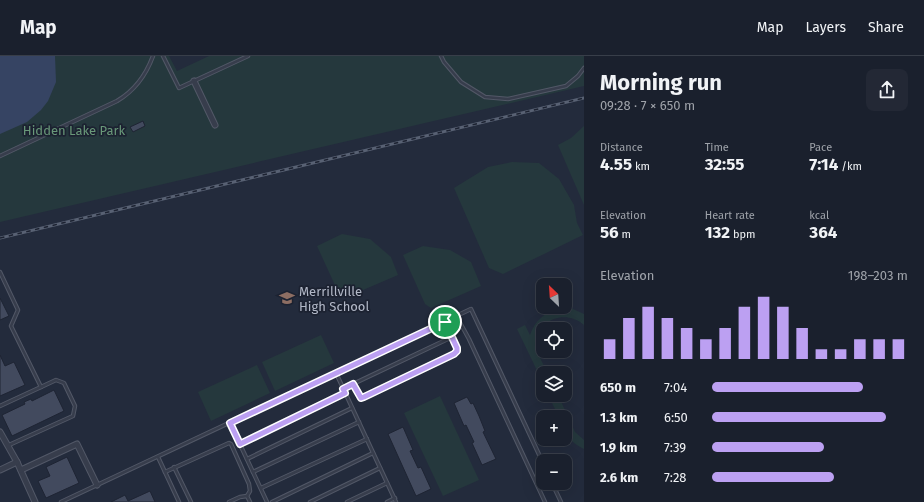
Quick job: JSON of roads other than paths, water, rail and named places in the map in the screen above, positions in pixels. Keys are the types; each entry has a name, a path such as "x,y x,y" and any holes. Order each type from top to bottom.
{"street":[{"path":"194,81 215,125"},
{"path":"0,432 17,462 35,502"},
{"path":"21,470 77,444 96,485"},
{"path":"0,470 17,462"}],"lane":[{"path":"0,156 125,96 131,92 144,75 152,56"},
{"path":"163,56 179,88 248,56"},
{"path":"441,56 444,62 461,82 485,97 508,99 566,86 578,76 584,68"},
{"path":"0,272 18,310 11,326 41,387"},
{"path":"0,285 5,283"},
{"path":"61,502 472,310 538,454"},
{"path":"457,317 469,339 545,502"},
{"path":"353,384 361,398 454,354 457,351 457,348 445,322"},
{"path":"343,389 452,338"},
{"path":"336,374 396,502"},
{"path":"0,406 56,380 64,382 75,406 73,416 8,446"},
{"path":"240,444 345,393"},
{"path":"247,459 352,408"},
{"path":"253,472 358,422"},
{"path":"230,423 267,502"},
{"path":"165,472 237,439"},
{"path":"261,488 367,439"},
{"path":"229,443 231,444 249,484 250,491 247,496"},
{"path":"272,502 373,453"},
{"path":"158,457 179,502"},
{"path":"174,467 191,502"},
{"path":"310,502 380,468"},
{"path":"347,502 387,483"},
{"path":"555,490 561,502"},
{"path":"229,502 240,497 247,496"},
{"path":"247,496 250,502"},
{"path":"387,502 395,498"}],"water":[{"path":"0,56 55,56 56,82 48,101 41,110 27,122 0,134"}],"railway":[{"path":"0,238 584,98"}],"place":[{"name":"Merrillville High School","path":"287,298"}],"park label":[{"name":"Hidden Lake Park","path":"74,130"}]}
